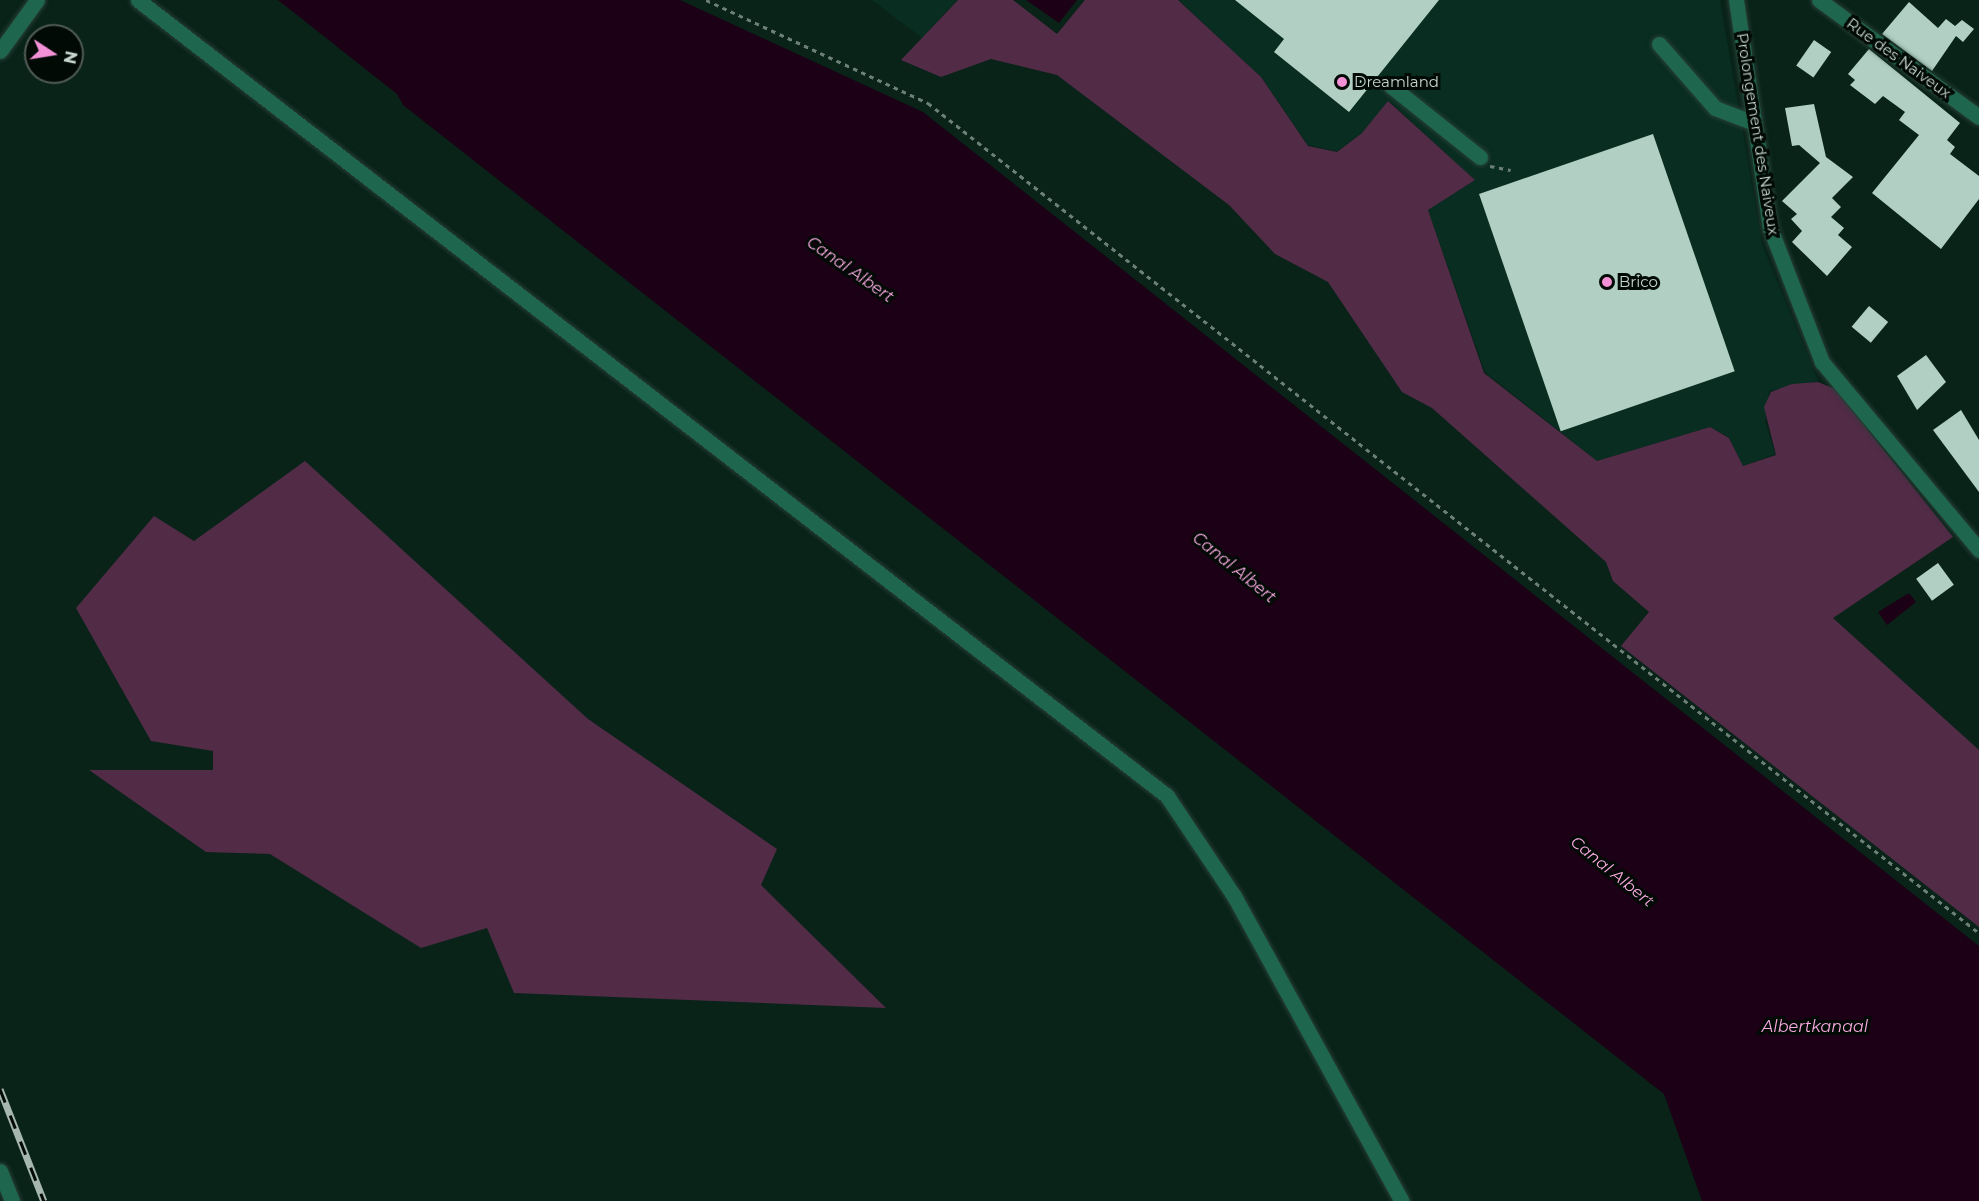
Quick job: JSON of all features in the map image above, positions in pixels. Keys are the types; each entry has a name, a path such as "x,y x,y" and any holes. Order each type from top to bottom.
{"street":[{"path":"0,51 37,0"},
{"path":"138,0 1167,796 1234,896 1402,1201"},
{"name":"Prolongement des Naiveux","path":"1736,0 1770,228 1822,362 1920,475 1979,550"},
{"name":"Rue des Naiveux","path":"1819,0 1979,117"},
{"path":"1659,44 1714,108 1754,123"},
{"path":"1391,86 1483,160"},
{"path":"0,1171 12,1201"}],"path":[{"path":"706,0 928,103 1979,933"},
{"path":"1483,160 1511,170"}],"shaded area":[{"path":"872,0 957,0 922,38"},
{"path":"958,0 1013,0 1057,34 1085,0 1178,0 1261,77 1308,146 1337,152 1362,133 1388,101 1475,180 1428,210 1484,373 1597,461 1710,427 1729,438 1743,466 1776,455 1764,407 1771,392 1792,384 1818,382 1835,389 1953,537 1833,618 1979,750 1979,927 1621,646 1649,612 1613,581 1606,562 1432,408 1402,392 1328,282 1275,254 1229,205 1057,75 991,59 941,77 901,60"},
{"path":"1179,0 1720,0 1762,244 1818,381 1769,391 1765,422 1775,454 1743,466 1729,437 1710,427 1597,461 1485,372 1428,210 1475,180 1389,101 1362,133 1337,151 1308,145 1261,77"},
{"path":"305,461 588,719 777,849 761,885 886,1008 514,993 487,928 421,948 270,854 206,852 89,770 213,770 213,751 151,741 76,608 154,516 194,541"}],"water":[{"name":"Albertkanaal","path":"278,0 680,0 923,112 1979,946 1979,1201 1702,1201 1664,1094 403,105 397,94"},
{"path":"1026,0 1077,0 1059,23"},
{"path":"1909,593 1916,602 1887,625 1878,612"}],"building":[{"name":"Dreamland","path":"1235,0 1439,0 1349,112 1274,52 1284,39"},
{"path":"1909,2 1938,28 1946,19 1955,26 1962,20 1974,29 1963,42 1956,36 1932,71 1882,34"},
{"path":"1814,40 1831,52 1813,77 1796,65"},
{"path":"1869,49 1960,123 1947,140 1955,147 1950,154 1979,176 1979,199 1941,249 1872,193 1919,135 1899,120 1905,112 1883,96 1875,104 1850,85 1855,80 1848,74"},
{"path":"1814,104 1826,157 1853,177 1832,198 1841,207 1831,217 1844,228 1838,235 1852,247 1827,276 1792,242 1802,231 1791,219 1797,214 1782,201 1820,163 1799,145 1792,146 1785,108"},
{"name":"Brico","path":"1653,134 1735,371 1561,431 1479,194"},
{"path":"1869,306 1888,322 1871,343 1852,327"},
{"path":"1926,355 1946,382 1917,410 1897,376"},
{"path":"1961,410 1979,440 1979,492 1933,430"},
{"path":"1938,563 1954,585 1932,601 1916,579"}],"railway":[{"path":"0,1089 44,1201"}],"place":[{"name":"Dreamland","path":"1342,82"},
{"name":"Brico","path":"1607,282"}],"water label":[{"name":"Canal Albert","path":"850,270"},
{"name":"Canal Albert","path":"1234,568"},
{"name":"Canal Albert","path":"1612,872"}]}
